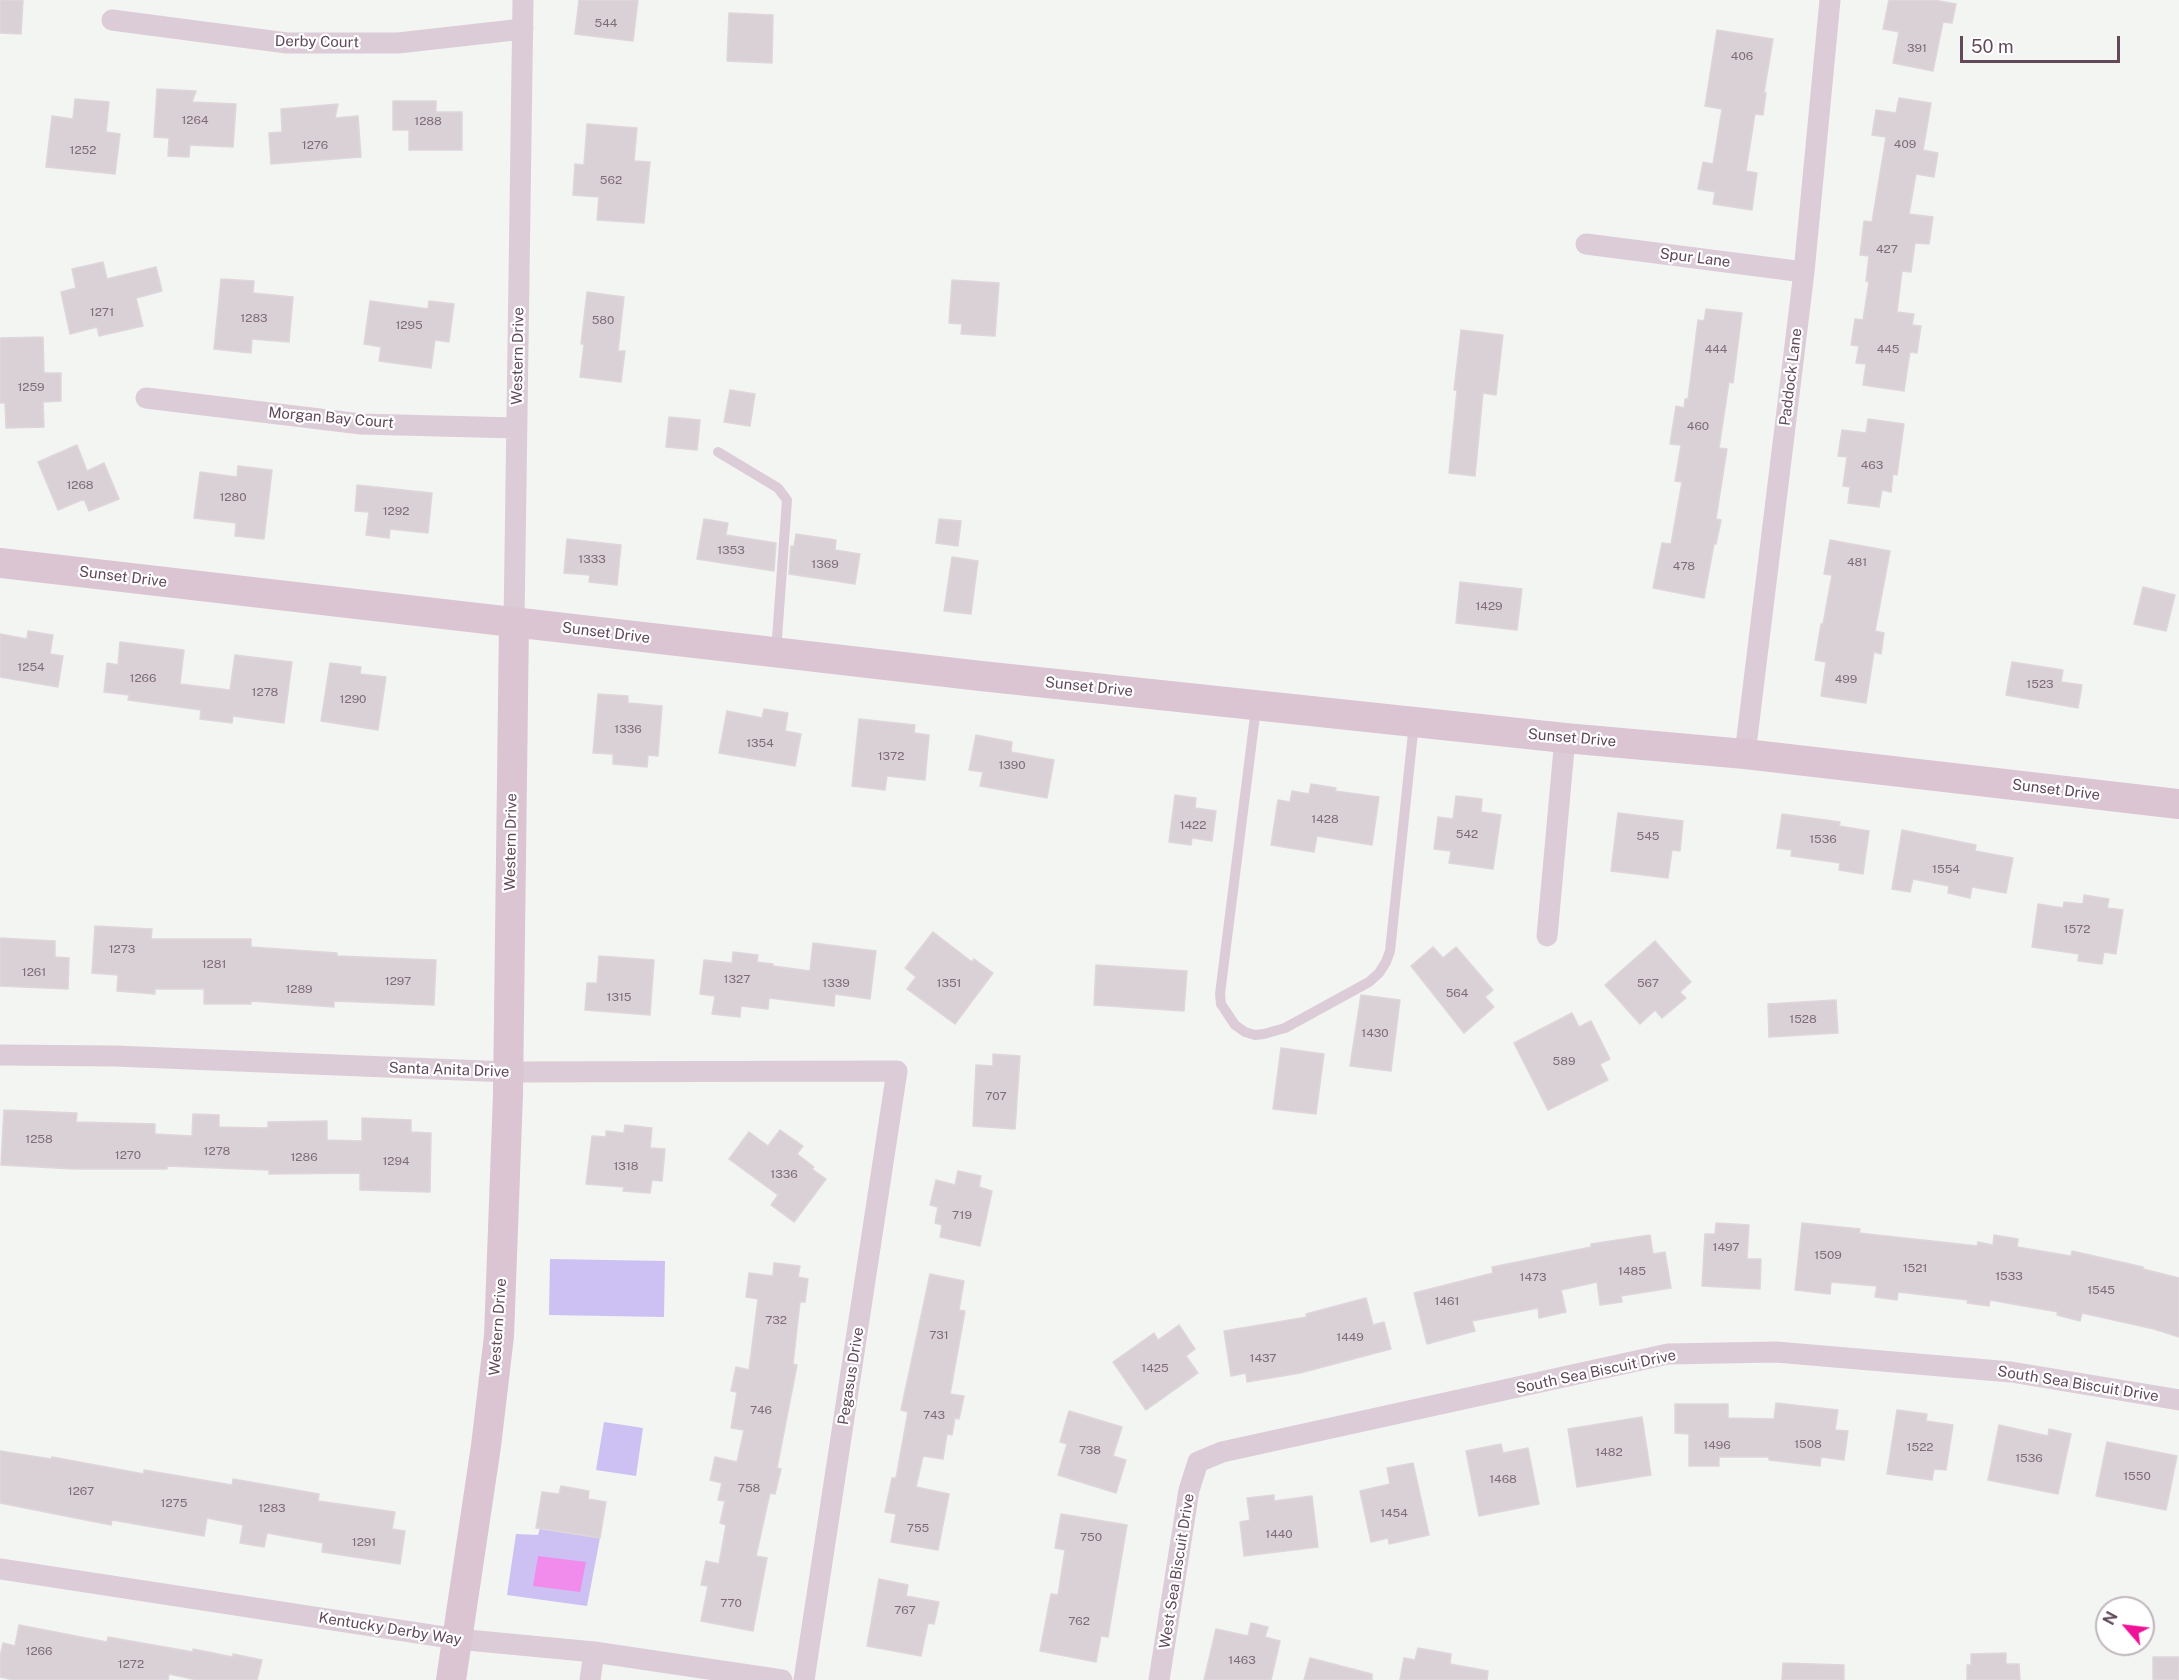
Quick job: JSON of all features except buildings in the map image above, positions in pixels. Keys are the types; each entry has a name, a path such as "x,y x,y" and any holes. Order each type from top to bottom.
{"main road":[{"name":"Sunset Drive","path":"0,563 776,652 1565,738 1745,754 2179,804"},
{"name":"Western Drive","path":"451,1680 486,1446 499,1336 509,1072 514,622"}],"street":[{"name":"Western Drive","path":"514,622 523,0"},
{"name":"Paddock Lane","path":"1745,754 1804,272 1830,0"},
{"name":"Derby Court","path":"112,20 287,43 398,43 523,29"},
{"name":"Spur Lane","path":"1586,244 1804,272"},
{"name":"Morgan Bay Court","path":"146,398 361,424 516,428"},
{"path":"1546,936 1565,738"},
{"name":"Santa Anita Drive","path":"0,1055 115,1056 509,1072 897,1071"},
{"name":"Pegasus Drive","path":"804,1680 897,1071"},
{"name":"South Sea Biscuit Drive","path":"1198,1462 1222,1452 1668,1354 1776,1352 2011,1372 2179,1400"},
{"name":"West Sea Biscuit Drive","path":"1159,1680 1189,1490 1198,1462"},
{"name":"Kentucky Derby Way","path":"0,1569 458,1639 594,1652 782,1680"},
{"path":"590,1680 594,1652"}],"lane":[{"path":"718,452 778,489 787,500 776,652"},
{"path":"1257,705 1220,994 1221,1004 1235,1025 1254,1035 1285,1028 1369,982 1386,962 1390,951 1414,722"}],"shaded area":[{"path":"550,1259 665,1261 664,1317 549,1315"},
{"path":"604,1422 643,1428 636,1476 596,1470"},
{"path":"540,1528 600,1538 587,1606 507,1595 516,1534 538,1535"},
{"path":"538,1556 586,1562 580,1592 533,1586"}]}
